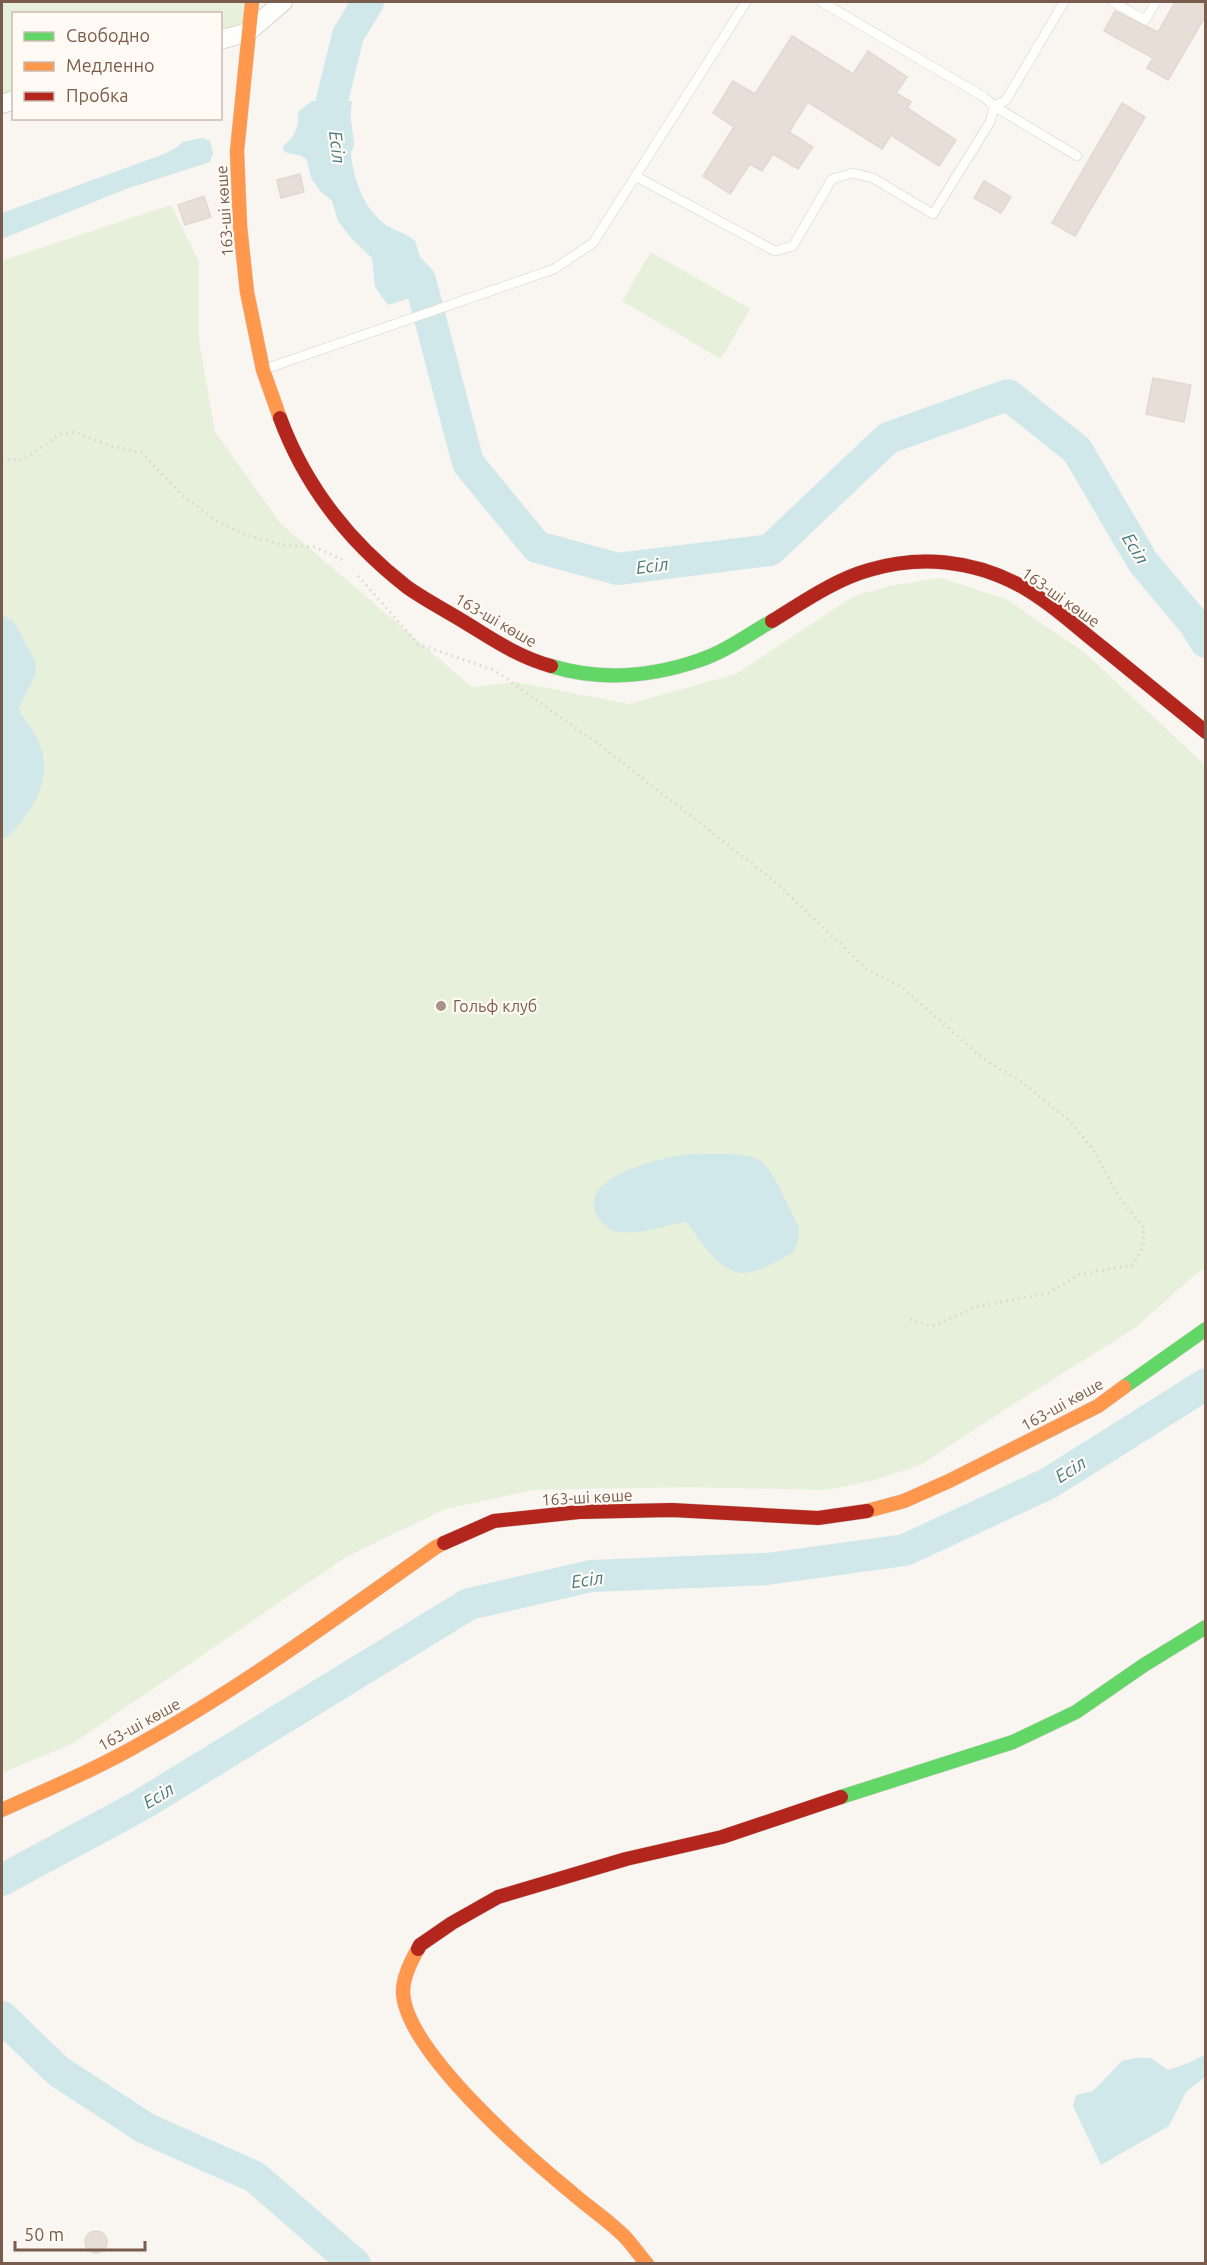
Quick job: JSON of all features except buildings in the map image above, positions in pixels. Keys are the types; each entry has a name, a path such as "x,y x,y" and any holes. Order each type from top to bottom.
{"street":[{"name":"163-ші көше","path":"252,2 237,152 240,226 249,302 263,370 292,450 312,487 365,552 409,588 526,659 570,672 612,677 660,671 701,660 738,641 838,581 858,574 907,561 944,561 979,569 1019,585 1055,609 1206,732"},
{"path":"222,39 248,32 283,2"},
{"name":"163-ші көше","path":"2,1810 146,1741 274,1661 436,1547 494,1521 602,1512 672,1510 818,1518 863,1512 904,1501 949,1481 1098,1406 1206,1329"},
{"path":"646,2264 623,2235 569,2191 475,2105 424,2045 408,2014 403,1991 410,1963 420,1945 452,1923 498,1897 626,1859 722,1837 863,1789 1013,1742 1076,1712 1144,1665 1206,1627"}],"lane":[{"path":"263,370 554,269 593,243 746,2"},
{"path":"822,2 984,96 993,106 1077,156"},
{"path":"993,106 1006,100 1064,2"},
{"path":"1113,2 1145,20 1156,2"},
{"path":"635,176 775,251 793,246 832,179 853,174 873,178 933,214 990,122 993,106"}],"path":[{"path":"2,459 19,460 32,454 60,434 74,432 111,446 142,453 183,495 218,520 243,534 282,545 315,547 345,561"},
{"path":"352,570 418,644 496,672 601,746 773,880 868,970 903,988 979,1055 1018,1078 1071,1122 1094,1151 1119,1197 1144,1228 1143,1247 1133,1265 1080,1274 1048,1293 976,1307 933,1326 909,1319"},
{"path":"496,672 507,662 526,659"}],"green space":[{"path":"2,2 250,2 248,32 222,40 222,12 12,12 12,100 2,104"},
{"path":"171,205 199,261 199,341 215,432 281,524 472,687 516,682 629,704 736,674 854,596 890,586 940,578 1006,599 1084,652 1205,765 1205,1268 1135,1328 921,1465 871,1481 825,1490 689,1487 533,1490 445,1509 346,1557 72,1744 2,1773 2,261"},
{"path":"651,252 750,309 721,359 622,301"}],"water":[{"path":"312,101 352,101 351,150 357,182 363,197 383,223 415,241 431,291 388,305 375,287 372,258 351,238 338,221 332,201 320,191 311,178 307,160 302,156 284,152 283,146 297,127 298,112"},
{"path":"202,138 210,141 213,153 210,162 126,189 2,239 2,213 164,154 183,142"},
{"path":"2,615 14,622 35,661 36,674 19,707 20,713 30,726 42,750 44,774 41,787 27,814 10,835 2,840"},
{"path":"690,1154 744,1155 764,1164 775,1180 799,1227 794,1252 762,1269 741,1273 731,1270 715,1258 684,1222 627,1233 613,1230 599,1219 594,1202 600,1189 611,1179 644,1164"},
{"path":"1205,2055 1205,2077 1186,2092 1169,2126 1101,2165 1073,2106 1076,2095 1093,2091 1122,2061 1151,2058 1168,2070"}],"waterway":[{"name":"Есіл","path":"338,143 332,100 348,35 368,2"},
{"name":"Есіл","path":"399,258 420,280 468,463 537,547 618,569 770,550 888,438 1008,395 1077,450 1143,562 1194,623 1206,642"},
{"name":"Есіл","path":"2,1880 141,1805 469,1604 591,1576 767,1569 905,1550 1049,1483 1206,1384"},
{"name":"Есіл","path":"2,2017 58,2071 145,2128 255,2177 355,2264"}],"traffic: fast":[{"path":"551,666 569,671 607,675 663,670 709,657 772,621"},
{"path":"1124,1387 1206,1329"},
{"path":"841,1797 1013,1742 1076,1712 1144,1665 1206,1627"}],"traffic: slow":[{"path":"252,2 237,151 240,226 247,292 263,370 280,418"},
{"path":"867,1511 904,1501 949,1481 1098,1406 1124,1387"},
{"path":"2,1810 128,1751 183,1719 257,1672 444,1543"},
{"path":"418,1949 406,1975 403,1992 409,2016 424,2043 445,2071 499,2128 551,2175 618,2230 647,2264"}],"traffic: jam":[{"path":"280,418 303,468 331,512 386,570 414,592 496,642 528,658 551,666"},
{"path":"772,621 819,592 869,570 907,562 946,562 964,565 1001,577 1041,599 1206,732"},
{"path":"444,1543 494,1521 579,1512 672,1510 818,1518 867,1511"},
{"path":"418,1949 420,1945 452,1923 498,1897 626,1859 722,1837 841,1797"}],"place":[{"name":"Гольф клуб","path":"441,1006"}]}
